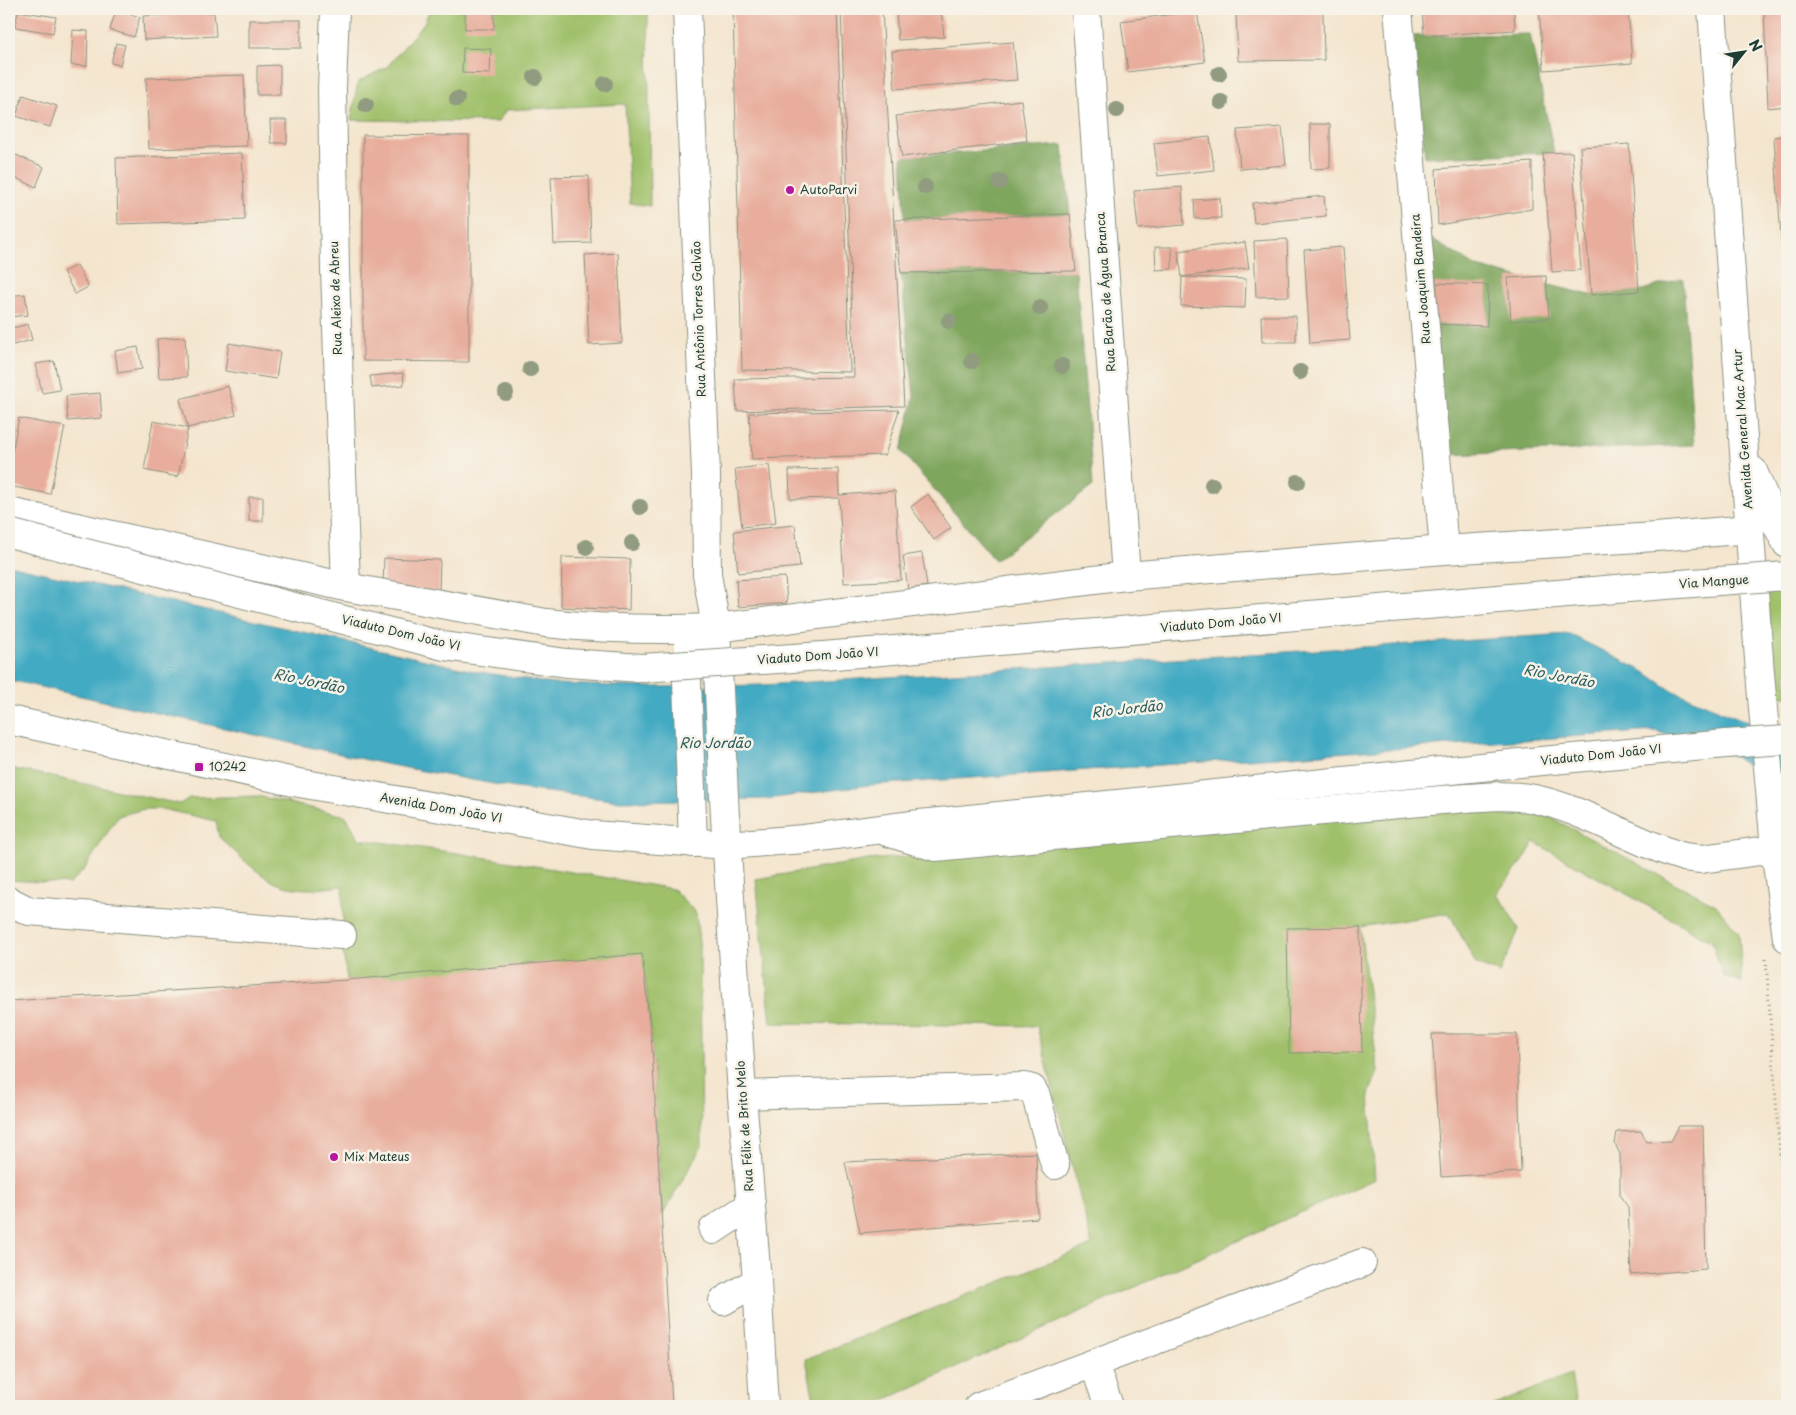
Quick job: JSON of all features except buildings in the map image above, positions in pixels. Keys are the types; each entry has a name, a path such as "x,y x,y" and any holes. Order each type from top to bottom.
{"main road":[{"name":"Rua Aleixo de Abreu","path":"335,9 332,89 334,260 346,587"},
{"name":"Rua Antônio Torres Galvão","path":"687,9 706,475 707,574 716,628 717,678"},
{"name":"Rua Barão de Água Branca","path":"1086,9 1126,576"},
{"name":"Rua Joaquim Bandeira","path":"1398,9 1444,550"},
{"name":"Avenida General Mac Artur","path":"1712,9 1760,673 1775,849 1787,938"},
{"path":"1744,450 1772,516 1787,544"},
{"path":"9,512 346,587 546,623 690,629 716,628 1126,576 1444,550 1656,537 1750,529"},
{"name":"Viaduto Dom João VI","path":"9,533 444,646 567,663 642,668 824,656 1640,587"},
{"name":"Via Mangue","path":"1640,587 1787,576"},
{"path":"690,629 686,681 693,844"},
{"name":"Rua Félix de Brito Melo","path":"717,678 742,1095 757,1281 764,1406"},
{"name":"Avenida Dom João VI","path":"9,720 294,782 593,835 726,845 879,829"},
{"name":"Viaduto Dom João VI","path":"879,829 1614,754 1787,740"},
{"path":"879,829 935,847 1432,801 1502,797 1532,798 1564,807 1684,857 1701,858 1775,849"},
{"path":"9,901 29,911 342,935"},
{"path":"742,1095 1025,1087 1032,1089 1036,1096 1054,1166"},
{"path":"713,1230 751,1204"},
{"path":"979,1406 1362,1263"},
{"path":"723,1302 757,1281"},
{"path":"1094,1364 1109,1406"}],"green space":[{"path":"430,9 648,9 650,206 630,203 625,104 506,110 498,122 351,120 358,82 387,67 424,23"},
{"path":"1530,34 1554,153 1425,157 1414,36"},
{"path":"1063,145 1070,214 905,220 902,157"},
{"path":"1426,236 1477,267 1590,295 1639,291 1683,278 1694,445 1449,455"},
{"path":"1076,271 1093,486 995,560 901,451 914,397 901,273"},
{"path":"1787,590 1787,696 1772,697 1763,594"},
{"path":"10,768 180,804 189,798 258,796 346,816 359,839 457,853 673,889 696,913 700,952 702,1146 662,1216 652,1047 645,976 347,980 343,952 343,886 302,889 279,884 251,866 219,837 216,821 162,809 144,809 118,816 84,870 69,884 9,880"},
{"path":"1527,805 1716,905 1739,933 1742,982 1723,976 1712,942 1534,842 1524,860 1497,893 1519,929 1500,973 1476,964 1449,913 1360,927 1378,1072 1369,1094 1375,1179 871,1406 815,1406 806,1359 1092,1245 1037,1026 771,1023 756,879 868,860 1293,822"},
{"path":"1571,1374 1576,1406 1492,1406"}],"water":[{"name":"Rio Jordão","path":"9,565 474,671 554,684 652,687 762,685 1569,634 1643,671 1671,690 1787,738 1787,793 1732,755 1655,731 870,785 767,799 620,801 515,788 385,764 9,680"}],"place":[{"name":"AutoParvi","path":"790,190"},
{"name":"10242","path":"199,767"},
{"name":"Mix Mateus","path":"334,1157"}]}
